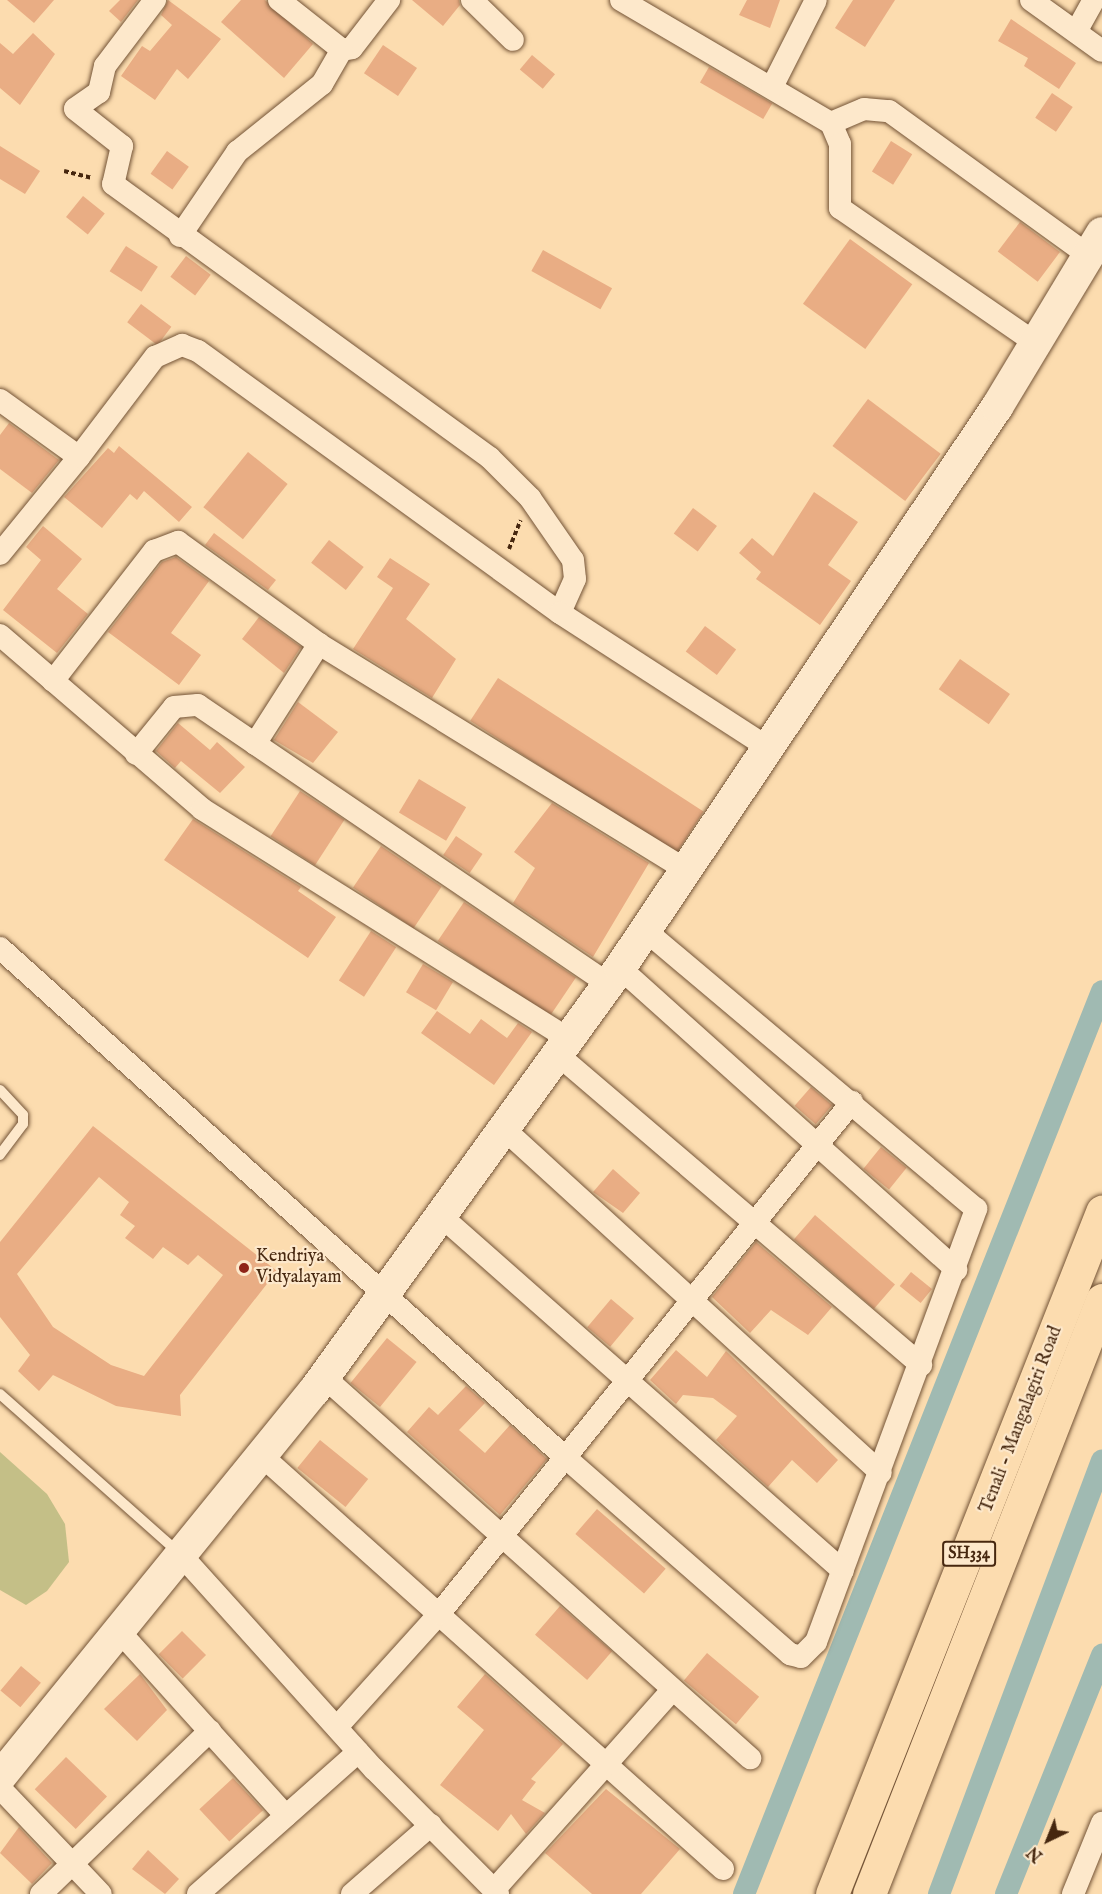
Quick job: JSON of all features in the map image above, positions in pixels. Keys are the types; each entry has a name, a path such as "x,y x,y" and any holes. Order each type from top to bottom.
{"main road":[{"path":"3,1772 182,1556 324,1377 614,976 1037,344 1096,245"},
{"name":"Tenali - Mangalagiri Road","path":"832,1894 1102,1212"},
{"name":"SH334","path":"869,1894 1102,1300"}],"street":[{"path":"155,0 105,66 99,92 75,109 122,146 113,184 180,236 479,449 530,498 576,569 560,613"},
{"path":"279,0 342,50"},
{"path":"180,236 237,152 322,84 342,50 352,48 389,0"},
{"path":"472,0 513,40"},
{"path":"621,0 831,123 840,144 840,208 1037,344"},
{"path":"772,87 816,0"},
{"path":"1031,0 1102,51"},
{"path":"1076,32 1094,0"},
{"path":"831,123 864,109 889,111 1096,245"},
{"path":"0,554 79,457 155,357 182,345 560,613 767,747"},
{"path":"0,400 79,457"},
{"path":"52,681 164,544 178,542 319,644 685,869"},
{"path":"0,636 202,809 563,1047 755,1224 921,1365"},
{"path":"255,744 319,644"},
{"path":"136,753 174,706 185,702 255,744 614,976 817,1146 956,1270"},
{"path":"0,948 383,1295 790,1654 811,1653 976,1218 972,1202 644,929"},
{"path":"337,1727 439,1614 693,1302 852,1102"},
{"path":"504,1129 881,1473"},
{"path":"441,1216 843,1571"},
{"path":"324,1377 750,1758"},
{"path":"262,1456 723,1869"},
{"path":"182,1556 358,1752 496,1892 609,1767 672,1690"},
{"path":"119,1631 286,1816"},
{"path":"41,1894 210,1731"},
{"path":"198,1894 358,1752"},
{"path":"3,1772 72,1864 101,1894"},
{"path":"1073,1894 1102,1823"},
{"path":"352,1894 431,1825"}],"lane":[{"path":"0,1090 23,1115 23,1124 0,1155"},
{"path":"0,1394 182,1556"}],"path":[{"path":"64,171 113,184"},
{"path":"500,569 530,498"}],"shaded area":[{"path":"0,1452 47,1494 65,1524 69,1562 47,1591 26,1605 0,1590"}],"building":[{"path":"7,0 54,0 34,23"},
{"path":"120,0 138,0 121,22 109,11"},
{"path":"168,0 221,39 188,79 177,69 155,100 121,76 142,46 150,51 172,25 161,15"},
{"path":"241,0 265,0 313,44 284,78 221,22"},
{"path":"412,0 459,0 460,5 443,26"},
{"path":"747,0 780,0 770,28 739,15"},
{"path":"853,0 895,0 865,47 835,28"},
{"path":"1011,19 1076,63 1059,89 1024,66 1028,58 998,41"},
{"path":"33,33 55,54 20,105 0,88 0,43 13,54"},
{"path":"383,45 417,68 398,96 364,73"},
{"path":"532,55 555,74 543,89 520,70"},
{"path":"709,67 772,104 763,119 700,83"},
{"path":"1052,93 1073,107 1056,132 1035,118"},
{"path":"891,141 912,154 893,185 872,172"},
{"path":"0,146 40,171 25,194 0,179"},
{"path":"167,151 189,167 172,190 151,174"},
{"path":"83,196 105,214 88,235 66,217"},
{"path":"1020,222 1060,252 1038,282 998,252"},
{"path":"850,239 912,284 865,349 803,304"},
{"path":"126,246 158,267 142,292 110,271"},
{"path":"543,250 612,288 600,309 531,271"},
{"path":"186,256 211,275 195,295 170,277"},
{"path":"141,304 171,327 158,345 127,322"},
{"path":"868,399 941,454 905,501 832,446"},
{"path":"9,423 59,460 32,493 0,469 0,435"},
{"path":"119,446 192,507 179,522 144,491 137,500 130,494 102,528 64,497 108,448 114,453"},
{"path":"248,452 288,484 243,539 203,507"},
{"path":"814,492 858,522 828,565 851,581 820,625 756,579 761,572 739,553 752,538 773,556"},
{"path":"693,508 717,526 698,552 674,534"},
{"path":"43,526 82,559 57,589 88,614 57,653 3,610 41,560 26,547"},
{"path":"214,533 276,580 268,590 205,545"},
{"path":"329,540 364,567 346,590 311,563"},
{"path":"176,557 209,581 171,633 201,655 179,685 108,632 162,562"},
{"path":"390,558 430,584 406,619 456,659 432,698 353,649 393,588 377,577"},
{"path":"259,617 301,647 284,673 242,639"},
{"path":"705,626 736,649 717,675 686,652"},
{"path":"960,659 1010,694 989,724 939,689"},
{"path":"498,678 703,811 676,854 470,721"},
{"path":"298,702 338,732 313,763 274,740"},
{"path":"178,723 210,750 217,742 245,767 220,793 181,761 175,768 156,751"},
{"path":"419,779 466,807 446,841 399,812"},
{"path":"300,791 344,820 315,865 271,836"},
{"path":"552,803 649,863 593,957 513,903 535,868 514,852"},
{"path":"193,819 301,887 298,891 336,917 308,958 164,860"},
{"path":"456,836 483,854 470,873 443,855"},
{"path":"381,846 442,887 414,928 353,887"},
{"path":"464,902 576,977 550,1016 438,941"},
{"path":"371,931 396,947 364,997 339,980"},
{"path":"423,964 453,982 436,1010 406,992"},
{"path":"437,1011 470,1034 481,1019 507,1038 518,1023 532,1032 494,1085 421,1033"},
{"path":"811,1087 832,1105 816,1124 795,1106"},
{"name":"Kendriya Vidyalayam","path":"93,1126 277,1271 180,1395 181,1416 116,1406 53,1375 39,1391 18,1371 30,1355 0,1317 0,1242","holes":["99,1177 129,1202 120,1215 135,1226 125,1238 153,1259 163,1247 188,1265 198,1255 223,1275 144,1376 111,1365 53,1327 17,1274"]},
{"path":"881,1147 907,1168 889,1190 863,1169"},
{"path":"613,1169 640,1193 623,1213 593,1192"},
{"path":"815,1215 895,1285 874,1309 794,1239"},
{"path":"756,1242 832,1307 808,1335 771,1310 750,1333 712,1297"},
{"path":"911,1272 932,1289 921,1303 900,1286"},
{"path":"611,1299 634,1318 610,1347 587,1327"},
{"path":"387,1338 417,1362 380,1407 350,1383"},
{"path":"676,1350 707,1377 726,1351 838,1460 817,1483 792,1460 768,1487 716,1440 737,1416 713,1398 683,1395 676,1404 650,1380"},
{"path":"466,1386 485,1403 459,1430 485,1453 510,1425 547,1459 500,1515 407,1432 429,1407 438,1415"},
{"path":"320,1440 368,1479 346,1507 297,1468"},
{"path":"597,1509 666,1569 644,1594 575,1534"},
{"path":"560,1606 612,1651 587,1680 535,1635"},
{"path":"182,1631 206,1655 183,1678 159,1654"},
{"path":"707,1653 759,1697 736,1724 684,1681"},
{"path":"21,1666 41,1683 20,1707 0,1691"},
{"path":"140,1674 167,1710 137,1741 104,1709"},
{"path":"485,1674 563,1744 531,1779 536,1782 522,1800 545,1813 526,1834 511,1814 498,1831 440,1785 484,1730 457,1707"},
{"path":"66,1757 107,1797 76,1829 35,1789"},
{"path":"233,1778 263,1810 229,1842 199,1809"},
{"path":"606,1789 680,1849 641,1894 592,1894 545,1853"},
{"path":"19,1827 52,1863 32,1884 0,1853"},
{"path":"148,1850 179,1879 165,1894 132,1869"}],"waterway":[{"path":"744,1894 1102,991"},
{"path":"939,1894 1102,1461"},
{"path":"1006,1894 1102,1655"}],"place":[{"name":"Kendriya Vidyalayam","path":"244,1268"}]}
